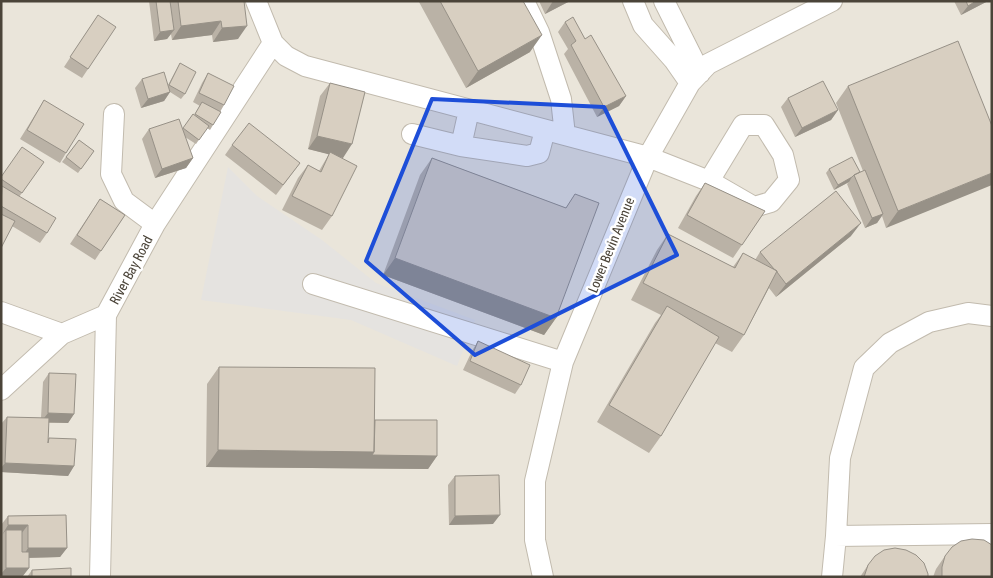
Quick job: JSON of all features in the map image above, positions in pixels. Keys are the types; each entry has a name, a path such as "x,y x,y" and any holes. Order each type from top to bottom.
{"street":[{"path":"256,1 273,43 286,56 304,66 648,156 709,181"},
{"path":"524,1 539,32 561,99 565,135"},
{"path":"633,1 643,25 674,60 695,78"},
{"path":"664,1 695,78"},
{"name":"Lower Bevin Avenue","path":"542,577 535,540 535,481 563,362 648,156 695,78 708,64 832,1"},
{"name":"River Bay Road","path":"100,577 106,315 155,224 273,43"},
{"path":"461,146 469,110"},
{"path":"114,114 111,174 124,201 155,224"},
{"path":"412,134 461,146 526,156 539,152 545,130"},
{"path":"313,284 563,362"},
{"path":"1,312 62,334"},
{"path":"832,577 840,458 864,368 890,343 929,322 968,313 992,316"},
{"path":"1,390 62,334 106,315"},
{"path":"836,536 992,534"}],"highlighted area":[{"path":"432,99 604,107 677,255 475,355 366,261"}],"shaded area":[{"path":"1,1 992,1 992,577 1,577"},
{"path":"228,167 257,196 322,240 376,283 475,320 457,366 351,320 201,300"}],"building":[{"path":"156,1 170,1 174,30 160,32"},
{"path":"178,1 244,1 247,26 222,28 221,21 181,26"},
{"path":"440,1 523,1 542,35 478,71"},
{"path":"966,1 976,1 968,6"},
{"path":"98,15 116,27 88,69 70,57"},
{"path":"573,17 585,39 591,35 626,96 604,107 571,45 576,41 565,22"},
{"path":"958,41 992,126 992,173 898,211 848,86"},
{"path":"180,63 196,72 185,94 169,85"},
{"path":"164,72 170,92 148,99 142,79"},
{"path":"208,73 234,86 224,105 199,93"},
{"path":"823,81 838,110 802,128 788,98"},
{"path":"330,83 365,92 352,144 317,136"},
{"path":"44,100 84,124 66,153 27,130"},
{"path":"202,102 221,112 213,125 195,114"},
{"path":"193,114 209,126 199,140 183,128"},
{"path":"179,119 193,158 162,169 149,129"},
{"path":"249,123 300,163 283,185 232,145"},
{"path":"79,140 94,151 81,169 66,157"},
{"path":"22,147 44,162 22,193 1,179 1,177"},
{"path":"330,152 357,166 332,216 292,196 308,165 321,172"},
{"path":"852,157 860,172 838,185 829,169"},
{"path":"432,158 566,208 575,194 599,203 556,318 395,258"},
{"path":"865,170 883,214 872,218 854,175"},
{"path":"705,183 765,211 742,245 687,215"},
{"path":"2,186 56,218 47,233 1,206"},
{"path":"836,191 861,223 786,284 760,252"},
{"path":"100,199 125,215 101,251 77,235"},
{"path":"1,214 15,221 1,248"},
{"path":"668,234 735,268 743,253 777,271 744,335 643,283"},
{"path":"667,306 719,337 661,436 609,405"},
{"path":"478,341 530,365 521,385 470,361"},
{"path":"219,367 375,368 374,452 218,450"},
{"path":"49,373 76,374 74,414 48,413"},
{"path":"7,417 49,418 48,443 49,438 76,439 74,466 5,463"},
{"path":"375,420 437,420 437,456 372,455 374,452"},
{"path":"499,475 500,515 455,516 455,476"},
{"path":"66,515 67,548 28,548 28,525 8,525 8,516"},
{"path":"6,530 22,530 22,552 29,552 29,568 6,568"},
{"path":"972,539 984,540 992,545 992,577 942,577 945,556 952,547 961,541"},
{"path":"895,548 906,550 916,555 924,563 928,577 864,577 868,565 875,556 884,550"},
{"path":"71,568 71,577 32,577 32,570"}]}
